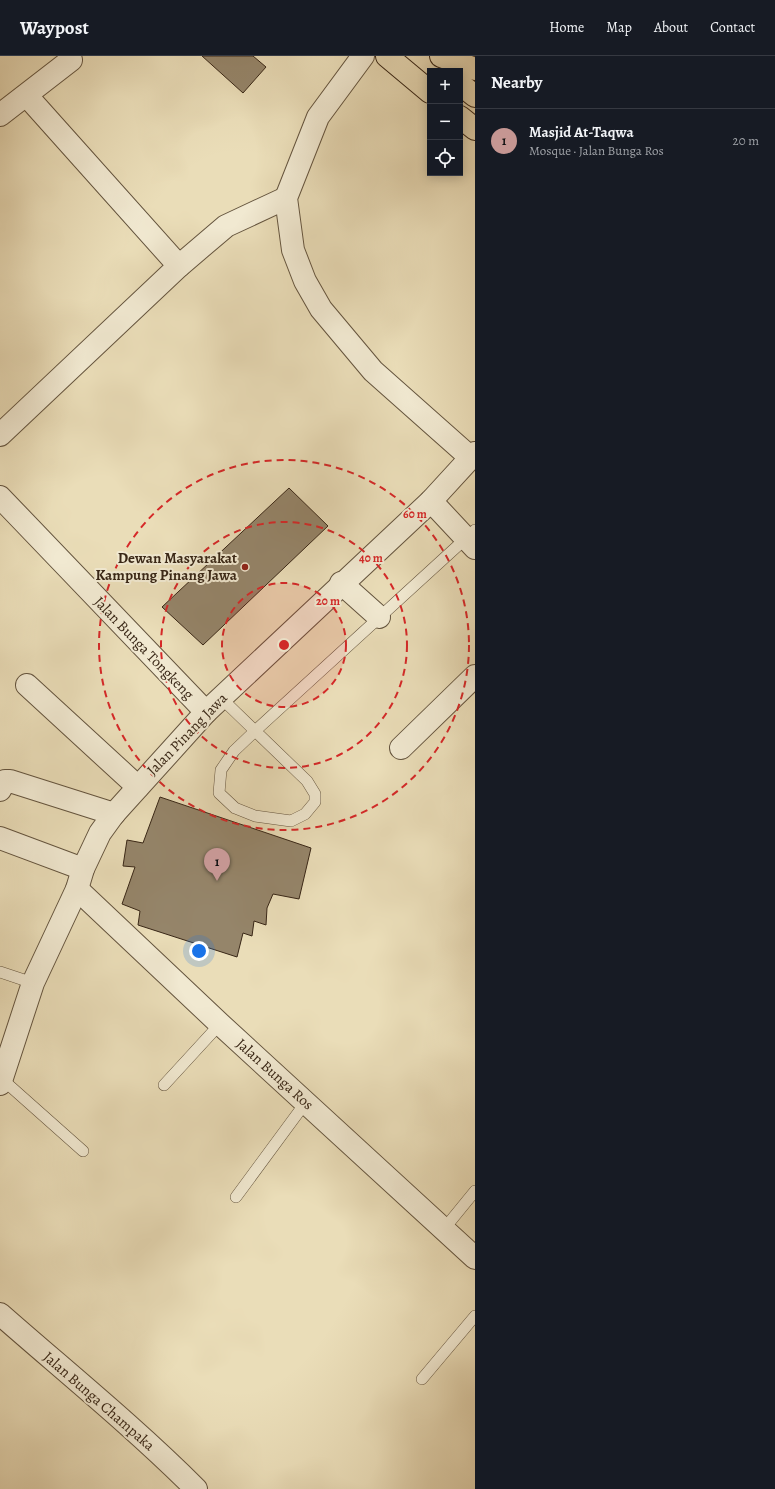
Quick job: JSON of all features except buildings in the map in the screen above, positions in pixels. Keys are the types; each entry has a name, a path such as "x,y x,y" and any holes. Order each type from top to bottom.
{"main road":[{"path":"387,56 427,89"},
{"path":"425,56 440,68"},
{"path":"441,56 475,69"},
{"path":"463,86 475,96"},
{"path":"463,119 475,129"}],"street":[{"path":"363,56 318,117 286,198 293,250 305,281 321,309 373,371 473,455"},
{"path":"0,115 27,96 71,60"},
{"path":"27,96 179,266"},
{"path":"0,434 179,266 226,226 286,198"},
{"name":"Jalan Pinang Jawa","path":"1,1081 33,983 100,833 114,814 213,705 341,583 430,501 473,455"},
{"name":"Jalan Bunga Tongkeng","path":"0,497 213,705"},
{"path":"430,501 472,539"},
{"path":"341,583 379,617"},
{"path":"401,748 475,676"},
{"path":"27,685 138,787"},
{"path":"0,790 5,781 10,781 114,814"},
{"path":"0,838 80,879"},
{"name":"Jalan Bunga Ros","path":"80,879 220,1024 475,1258"},
{"name":"Jalan Bunga Champaka","path":"0,1314 101,1400 196,1489"}],"lane":[{"path":"213,705 255,731 307,781 315,794 315,802 305,814 291,821 255,816 235,808 219,793 221,770 234,751 255,731 379,617 472,539"},
{"path":"0,972 33,983"},
{"path":"164,1085 220,1024"},
{"path":"1,1081 83,1151"},
{"path":"236,1197 306,1102"},
{"path":"444,1229 475,1191"},
{"path":"422,1379 475,1316"}],"place":[{"name":"Dewan Masyarakat Kampung Pinang Jawa","path":"245,567"},
{"name":"Masjid At-Taqwa","path":"217,881"}]}
